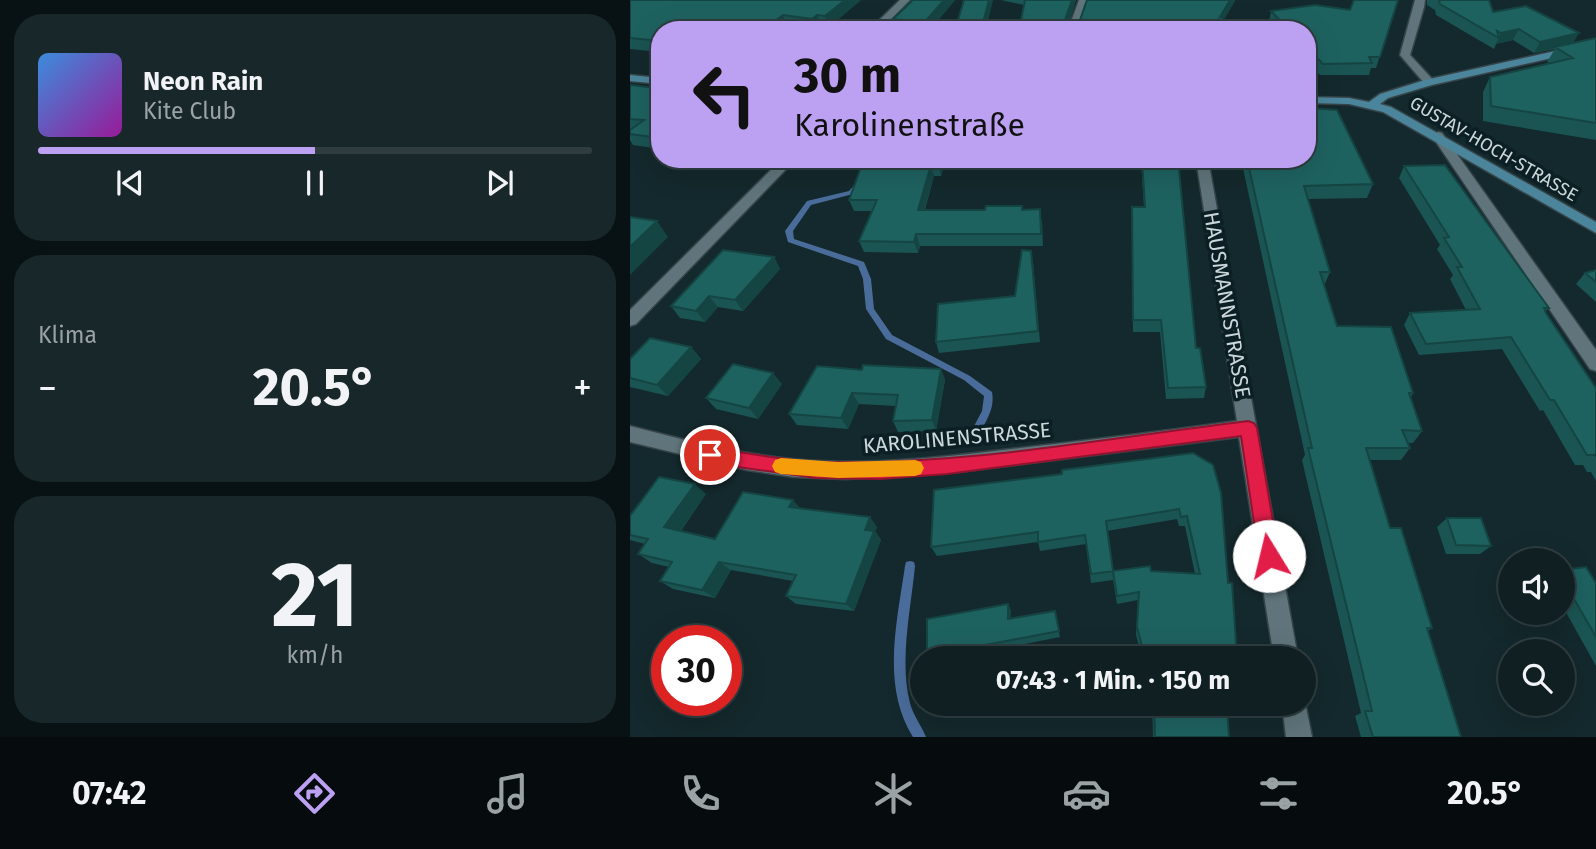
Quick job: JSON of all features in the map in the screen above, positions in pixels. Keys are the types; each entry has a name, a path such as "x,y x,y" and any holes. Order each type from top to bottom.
{"main road":[{"path":"1316,100 1373,104 1384,96 1429,82 1596,46"},
{"path":"630,78 651,80"},
{"name":"GUSTAV-HOCH-STRASSE","path":"1373,104 1438,136 1596,228"}],"street":[{"path":"883,21 905,0"},
{"path":"1076,21 1084,0"},
{"path":"1420,0 1420,11 1405,48 1405,55 1429,82"},
{"path":"1438,136 1596,364"},
{"path":"630,320 781,168"},
{"name":"HAUSMANNSTRASSE","path":"1204,168 1284,646"},
{"name":"KAROLINENSTRASSE","path":"630,434 710,455 760,464 816,470 880,471 947,466 1248,428"},
{"path":"1296,716 1299,737"}],"building":[{"path":"630,0 845,0 825,16 817,15 812,19 783,15 775,21 651,21 651,40 630,38"},
{"path":"913,0 944,0 926,21 893,19"},
{"path":"964,0 989,0 983,21 958,21"},
{"path":"1025,0 1072,0 1065,20 1080,20 1087,0 1230,0 1220,17 1222,16 1223,21 1021,21"},
{"path":"1354,0 1398,0 1380,57 1369,57 1372,63 1323,64 1316,57 1316,21 1280,21 1271,11 1315,5 1350,10"},
{"path":"1439,0 1489,0 1493,12 1526,6 1579,33 1540,42 1519,29 1501,33 1497,31 1499,38 1440,4"},
{"path":"1596,38 1596,123 1491,106 1490,77 1573,58 1555,47"},
{"path":"630,85 651,87 651,137 630,134 630,130 644,120 630,119"},
{"path":"1316,109 1337,110 1373,184 1304,186 1330,272 1320,272 1337,326 1391,327 1413,393 1409,393 1422,431 1402,430 1410,448 1366,448 1390,528 1401,528 1432,628 1427,628 1461,737 1373,737 1365,711 1372,711 1308,448 1312,448 1249,168 1316,168"},
{"path":"1445,165 1549,308 1544,308 1546,313 1596,388 1596,456 1587,455 1511,337 1426,344 1410,313 1480,309 1457,267 1462,267 1444,238 1449,237 1404,166"},
{"path":"861,168 930,168 918,210 985,210 986,206 1040,209 1041,234 916,234 914,242 859,241 877,200 849,200"},
{"path":"1143,168 1179,168 1196,348 1200,348 1206,387 1168,388 1161,320 1133,320 1132,207 1145,207"},
{"path":"630,217 657,221 630,247"},
{"path":"723,250 774,257 735,300 709,296 696,311 671,306"},
{"path":"1022,250 1031,251 1038,331 936,342 938,304 1015,296"},
{"path":"1596,270 1596,282 1585,273"},
{"path":"650,338 691,347 657,385 630,378 630,359"},
{"path":"733,364 773,373 749,408 706,398"},
{"path":"863,365 941,369 932,420 893,421 898,395 852,393 841,418 789,414 817,366 862,370"},
{"path":"1193,453 1213,465 1221,493 1236,646 1142,646 1137,627 1139,592 1117,596 1113,571 1091,574 1085,535 1038,542 1038,532 931,547 934,490 1062,474 1062,470","holes":["1179,509 1181,517 1187,516 1200,574 1151,571 1150,566 1113,571 1106,521"]},
{"path":"659,477 695,484 664,527 715,539 743,492 793,500 789,507 870,517 865,530 874,531 846,604 786,596 796,575 719,562 702,590 660,581 672,562 638,554 648,539 630,535 630,516"},
{"path":"1447,518 1481,518 1491,546 1456,545"},
{"path":"1586,567 1596,583 1596,637 1575,601 1575,568"},
{"path":"1008,604 1008,619 1055,611 1059,631 980,646 927,646 927,619"},
{"path":"1154,716 1228,716 1229,737 1155,737"}],"waterway":[{"path":"859,183 851,193 809,203 789,231 791,240 861,264 867,279 870,309 889,337 967,378 989,395 987,411 977,430"},
{"path":"910,566 900,678 909,720 920,737"}],"slow traffic":[{"path":"781,466 816,470 880,471 915,468"}],"route":[{"path":"710,455 816,470 880,471 947,466 1248,428 1269,556"}]}
